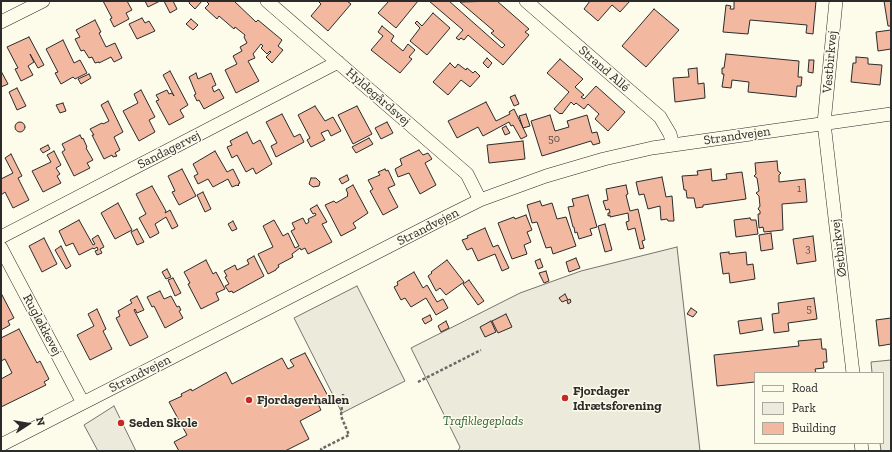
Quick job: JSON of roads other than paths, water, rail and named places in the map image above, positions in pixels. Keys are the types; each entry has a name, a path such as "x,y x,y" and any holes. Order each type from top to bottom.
{"street":[{"path":"1,22 43,1"},
{"name":"Hyldegårdsvej","path":"267,1 467,174 480,200"},
{"name":"Strand Allé","path":"526,1 660,117 670,134 673,145"},
{"name":"Vestbirkvej","path":"824,123 836,1"},
{"name":"Sandagervej","path":"1,237 338,62"},
{"name":"Strandvejen","path":"1,445 480,200 546,176 604,158 652,148 891,114"},
{"name":"Østbirkvej","path":"824,123 853,372"},
{"name":"Rugløkkevej","path":"1,248 83,403"}],"place":[{"name":"Fjordager Idrætsforening","path":"565,398"},
{"name":"Fjordagerhallen","path":"249,400"},
{"name":"Seden Skole","path":"121,423"}],"park label":[{"name":"Trafiklegeplads","path":"483,421"}]}
